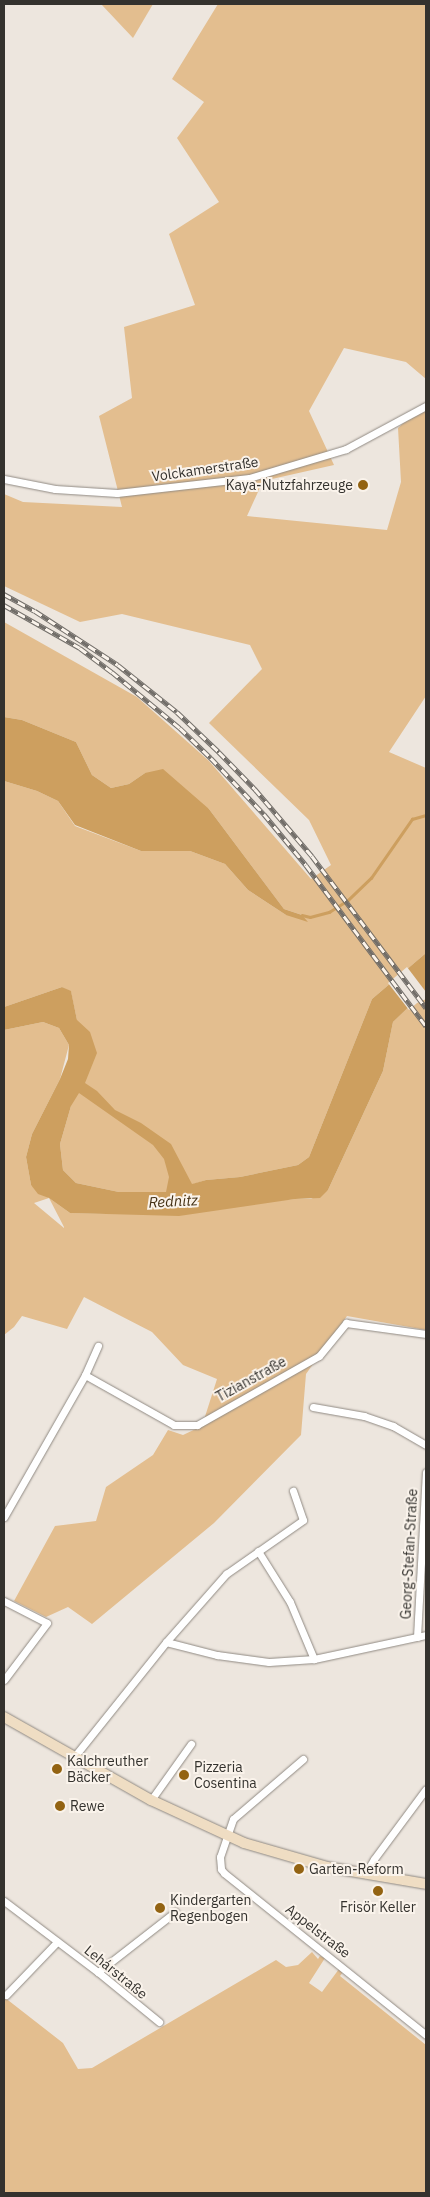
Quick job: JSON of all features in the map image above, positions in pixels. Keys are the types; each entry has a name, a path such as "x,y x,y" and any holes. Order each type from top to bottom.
{"main road":[{"path":"4,1717 151,1800 226,1836 289,1857 365,1874 426,1884"}],"street":[{"name":"Volckamerstraße","path":"4,479 54,489 117,493 249,478 346,449 426,406"},
{"name":"Tizianstraße","path":"85,1375 174,1425 197,1425 319,1356 346,1322 426,1334"},
{"path":"4,1517 85,1375 98,1346"},
{"path":"313,1407 364,1416 394,1426 426,1445"},
{"name":"Georg-Stefan-Straße","path":"417,1637 426,1472"},
{"path":"74,1757 166,1642 226,1574 302,1520 293,1491"},
{"path":"258,1551 290,1602 314,1659"},
{"path":"4,1601 47,1623 4,1680"},
{"name":"Georg-Stefan-Straße","path":"166,1642 217,1655 268,1662 314,1659 426,1635"},
{"path":"151,1800 192,1744"},
{"name":"Appelstraße","path":"303,1759 233,1819 220,1857 220,1869 426,2035"},
{"path":"365,1874 426,1789"},
{"name":"Lehárstraße","path":"4,1901 98,1972 159,2022"},
{"path":"98,1972 175,1912"},
{"path":"6,1995 57,1942"}],"shaded area":[{"path":"101,4 153,4 133,38"},
{"path":"218,4 426,4 426,379 406,362 344,348 309,411 334,465 263,481 247,516 387,530 401,482 398,428 426,402 426,696 389,752 426,768 426,953 372,999 309,1157 298,1165 240,1177 206,1180 168,1192 119,1192 76,1183 63,1170 60,1144 71,1106 77,1020 71,992 62,987 4,1007 4,781 37,791 58,801 75,826 141,851 190,851 225,864 248,890 286,915 302,915 284,909 209,809 145,773 129,784 111,788 92,775 76,742 22,720 4,717 4,622 137,697 209,761 311,879 331,865 309,820 209,723 262,669 250,645 122,614 80,622 4,586 4,494 23,502 122,507 99,416 132,398 124,327 195,305 169,234 219,202 177,138 204,102 172,79"},
{"path":"426,996 426,1330 347,1316 306,1374 301,1435 214,1523 92,1624 68,1607 46,1617 14,1601 55,1526 96,1521 106,1487 153,1455 168,1430 183,1435 202,1426 217,1379 183,1365 152,1332 84,1297 67,1329 22,1316 14,1327 4,1335 4,1030 43,1022 59,1028 69,1045 60,1079 32,1134 26,1157 31,1185 70,1213 121,1214 311,1199 328,1190 383,1071 393,1022 415,1001","holes":["49,1198 64,1228 34,1203"]},
{"path":"312,1952 318,1959 320,1956 325,1958 309,1983 322,1992 339,1969 343,1972 340,1976 426,2045 426,2193 4,2193 4,1997 63,2043 78,2069 92,2068 276,1960 286,1967 298,1965"}],"water":[{"path":"4,717 22,720 76,742 92,775 111,788 129,784 145,773 163,769 209,809 284,909 302,915 308,922 286,915 248,890 225,864 190,851 141,851 75,825 58,801 37,791 4,781"},
{"name":"Rednitz","path":"426,953 426,996 415,1001 393,1022 383,1071 328,1190 320,1198 295,1199 179,1216 70,1213 49,1198 38,1194 31,1185 26,1157 32,1134 60,1079 68,1059 69,1045 59,1028 43,1022 4,1030 4,1007 62,987 71,991 77,1020 90,1032 97,1053 85,1083 97,1091 115,1110 141,1123 171,1144 192,1184 206,1180 240,1177 298,1165 309,1157 372,999","holes":["79,1093 153,1145 164,1159 169,1177 166,1192 119,1192 76,1183 63,1170 60,1144 71,1106"]}],"pier":[{"path":"407,967 426,992 426,999 417,1003 409,1010 388,983"}],"waterway":[{"path":"302,915 310,917 329,912 348,900 371,878 412,819 426,815"}],"railway":[{"path":"4,594 35,611 118,665 177,712 219,752 255,789 312,856 426,1008"},
{"path":"4,605 80,648 180,728 211,758 264,814 306,865 426,1026"}],"place":[{"name":"Kaya-Nutzfahrzeuge","path":"363,485"},
{"name":"Kalchreuther Bäcker","path":"57,1769"},
{"name":"Pizzeria Cosentina","path":"184,1775"},
{"name":"Rewe","path":"60,1806"},
{"name":"Garten-Reform","path":"299,1869"},
{"name":"Frisör Keller","path":"378,1891"},
{"name":"Kindergarten Regenbogen","path":"160,1908"}]}
